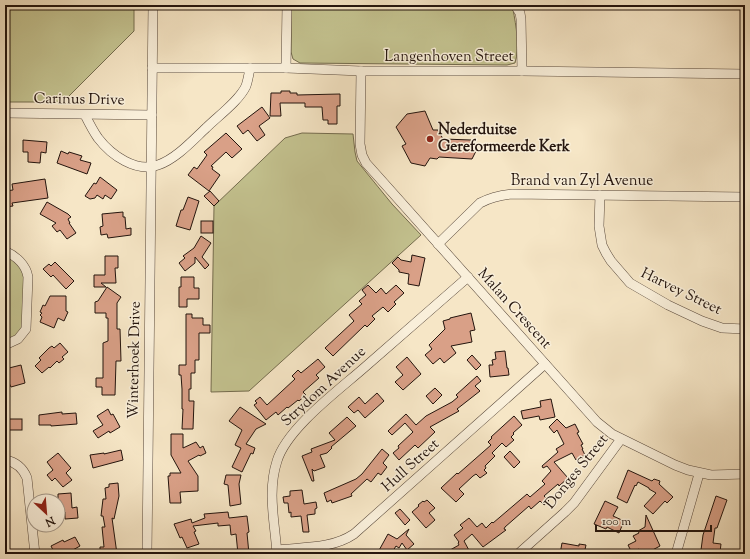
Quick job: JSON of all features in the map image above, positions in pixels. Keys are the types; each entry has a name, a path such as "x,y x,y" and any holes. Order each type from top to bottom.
{"street":[{"name":"Winterhoek Drive","path":"147,554 153,5"},
{"path":"286,68 287,5"},
{"path":"514,5 520,13 521,19 522,71"},
{"name":"Langenhoven Street","path":"152,68 286,68 361,71 522,71 745,74"},
{"path":"84,115 98,138 118,157 137,166 151,167 161,164 185,147 233,102 243,91 246,85 250,68"},
{"name":"Malan Crescent","path":"361,71 360,144 364,160 369,168 597,422 621,439 675,465 699,474 745,474"},
{"name":"Carinus Drive","path":"5,113 152,116"},
{"name":"Brand van Zyl Avenue","path":"438,244 480,203 488,198 496,196 512,194 745,196"},
{"name":"Harvey Street","path":"600,195 600,226 602,245 611,261 630,283 668,305 702,321 722,328 745,329"},
{"path":"5,251 15,256 27,270 28,277 26,329 18,339 5,346"},
{"name":"Strydom Avenue","path":"277,552 271,492 272,479 277,459 289,439 314,412 468,277"},
{"name":"Hull Street","path":"277,552 332,544 346,539 354,534 545,364"},
{"name":"Donges Street","path":"518,554 574,503 621,439"},
{"path":"5,460 19,466 24,471 27,478 35,554"},
{"path":"676,554 699,474"}],"shaded area":[{"path":"5,5 134,5 134,31 63,102 5,102"},
{"path":"291,5 507,5 513,9 516,29 517,50 515,63 507,65 300,63 293,59 291,52"},
{"path":"302,133 353,134 357,161 392,204 421,235 249,391 211,392 214,206 285,138"},
{"path":"5,252 27,270 26,329 5,345"}],"building":[{"path":"281,91 290,91 290,93 297,93 297,95 340,94 340,106 337,106 337,124 328,124 328,120 323,120 322,107 305,107 305,103 280,103 281,116 270,116 271,93 281,93"},
{"path":"262,107 270,118 259,126 265,135 257,141 248,130 243,134 237,126"},
{"name":"Nederduitse Gereformeerde Kerk","path":"425,111 433,130 438,130 443,139 471,140 477,149 472,159 439,157 437,159 430,158 425,166 411,163 402,146 406,144 396,127 407,114"},
{"path":"226,133 242,149 232,158 226,152 211,166 213,167 212,169 220,175 209,191 188,175 194,167 197,169 207,155 204,152"},
{"path":"23,140 47,142 46,153 41,152 40,163 28,162 28,152 23,152"},
{"path":"61,151 68,154 69,152 82,156 80,160 91,163 87,174 57,163"},
{"path":"100,177 117,190 111,199 105,195 103,199 97,195 95,198 90,199 85,196"},
{"path":"45,179 48,198 12,203 13,206 5,207 5,191 13,190 12,184"},
{"path":"210,191 219,201 214,206 204,196"},
{"path":"188,197 199,201 190,230 176,226 181,210 183,210"},
{"path":"47,202 71,217 68,219 69,223 76,233 67,239 60,230 57,232 52,226 56,223 40,214"},
{"path":"123,212 126,229 131,228 131,235 108,238 107,234 101,235 100,227 103,226 102,214"},
{"path":"201,221 213,221 213,233 201,233"},
{"path":"201,236 211,243 202,257 209,265 205,269 195,257 195,263 185,271 179,263 185,258 183,256 194,248"},
{"path":"412,255 425,258 419,286 408,284 409,274 399,272 399,270 392,263 398,257 401,260 411,262"},
{"path":"105,256 118,256 118,268 115,268 116,283 101,283 106,287 94,287 94,275 105,275"},
{"path":"55,262 74,281 66,289 53,275 51,277 43,269 49,264 51,266"},
{"path":"181,277 194,277 194,288 199,288 199,299 187,299 187,307 179,307 179,287 181,287"},
{"path":"368,285 376,293 381,288 386,294 396,285 404,293 394,302 396,304 388,312 383,307 372,316 375,319 367,327 365,325 333,356 325,348 354,321 349,315 362,304 359,301 366,295 362,290"},
{"path":"107,287 121,297 117,303 117,329 120,329 121,361 116,361 115,395 102,395 102,387 96,387 96,378 103,378 103,343 108,341 108,318 106,318 106,313 95,313 95,302 98,301"},
{"path":"50,296 66,296 66,311 68,312 64,321 58,318 54,328 40,322 42,317 40,315 42,313 40,312"},
{"path":"471,313 475,330 470,331 472,342 451,346 456,353 444,363 440,358 433,364 425,355 432,349 429,345 445,329 443,321"},
{"path":"186,314 192,314 192,318 203,318 203,325 210,325 210,333 199,333 199,360 195,360 195,373 191,373 189,401 194,401 193,429 182,429 183,409 179,365 186,365"},
{"path":"60,343 68,352 62,357 64,359 59,363 57,361 42,373 35,366 41,360 39,358 49,348 52,346 54,348"},
{"path":"505,351 509,375 490,377 489,365 493,365 492,360 496,359 495,352"},
{"path":"472,355 481,365 476,370 467,360"},
{"path":"407,357 421,374 403,390 395,382 403,375 396,367"},
{"path":"318,359 325,367 316,375 319,378 303,392 306,395 288,408 287,407 278,415 276,412 266,420 254,405 257,403 255,401 260,397 267,405 295,379 292,376 298,370 301,373"},
{"path":"21,365 25,383 11,387 9,383 5,385 5,369"},
{"path":"477,376 481,381 475,386 480,391 457,409 459,411 430,427 435,432 418,448 415,445 399,460 393,453 399,448 398,446 413,432 405,423 392,435 388,431 406,414 416,425 426,416 452,402 458,397 456,395"},
{"path":"435,388 442,395 433,404 426,396"},
{"path":"377,393 384,401 365,418 358,410 354,413 348,407 359,397 365,404"},
{"path":"551,399 555,417 540,420 539,416 523,419 521,411 541,407 540,401"},
{"path":"240,407 266,424 256,429 246,444 255,448 242,472 232,467 241,448 235,445 242,430 229,421"},
{"path":"108,409 111,415 113,414 120,427 110,433 109,431 98,438 93,431 103,425 97,416"},
{"path":"62,412 62,414 76,413 77,424 51,426 39,425 39,415"},
{"path":"514,416 522,425 513,433 514,434 511,437 514,440 506,447 502,443 492,453 495,456 485,466 486,468 484,470 487,473 480,478 476,474 459,489 464,494 456,502 441,488 491,445 488,442 492,438 491,437"},
{"path":"347,417 356,426 331,447 332,448 327,453 320,455 325,467 314,471 312,469 314,481 312,481 302,456 312,452 311,449 335,440 329,433"},
{"path":"5,419 22,419 22,430 5,430"},
{"path":"557,419 566,428 575,424 579,432 577,433 583,444 581,445 585,455 576,460 572,453 554,462 568,478 544,496 549,501 544,505 540,501 531,509 529,506 505,527 504,529 506,530 483,547 472,534 464,541 471,554 443,554 459,545 459,542 454,535 463,528 460,525 469,518 477,527 482,523 486,528 527,494 530,497 545,484 542,481 551,471 547,466 543,468 542,466 558,452 556,449 564,444 557,430 554,433 549,427"},
{"path":"171,434 183,434 183,448 196,442 200,448 203,446 206,453 188,461 198,476 198,491 180,492 181,503 170,503 168,476 170,476 170,473 181,473 171,455"},
{"path":"382,449 389,455 383,463 387,467 381,475 378,473 371,482 367,479 351,494 352,496 332,503 331,500 327,502 324,493 356,479 362,474"},
{"path":"121,450 123,460 93,468 90,455 104,454"},
{"path":"510,451 520,462 514,468 504,457"},
{"path":"58,453 71,468 66,473 72,480 63,487 55,478 52,481 47,475 53,470 47,462"},
{"path":"628,470 652,481 654,479 660,481 659,484 673,497 667,503 665,501 653,514 644,506 656,493 638,482 636,486 635,485 627,503 617,498"},
{"path":"226,475 241,475 239,484 241,504 230,506 228,485 224,484"},
{"path":"118,483 119,496 114,519 112,518 117,554 100,554 100,547 104,547 102,527 105,527 103,516 101,516 103,499 106,499 105,488 109,487 109,484"},
{"path":"302,490 304,504 316,502 317,508 315,509 315,514 307,515 309,532 303,532 301,516 291,517 288,503 284,503 283,497 290,496 290,491"},
{"path":"66,493 71,493 72,508 77,507 78,518 66,519"},
{"path":"716,496 727,500 717,528 715,528 713,543 721,544 720,552 703,554 703,550 701,550 703,535"},
{"path":"427,500 435,508 429,513 435,520 426,528 412,512 423,501 424,502"},
{"path":"605,501 618,507 613,516 624,521 619,533 607,527 606,529 594,524"},
{"path":"400,509 410,520 405,525 395,513"},
{"path":"228,512 229,518 247,516 249,554 238,554 236,534 231,535 230,525 218,526 218,523 193,526 196,531 194,532 199,544 187,548 182,537 180,538 174,524 191,519 192,523 205,518 204,514"},
{"path":"646,515 660,546 645,554 641,554 639,549 632,553 628,545 636,541 633,536 645,527"},
{"path":"409,529 406,535 414,544 407,550 402,543 399,548 396,546 391,554 377,554 388,534 397,539"},
{"path":"75,537 80,546 71,551 72,554 55,554 51,546 63,540 64,542"},
{"path":"562,543 579,546 579,544 586,545 584,554 560,554"}],"place":[{"name":"Nederduitse Gereformeerde Kerk","path":"430,139"}]}
